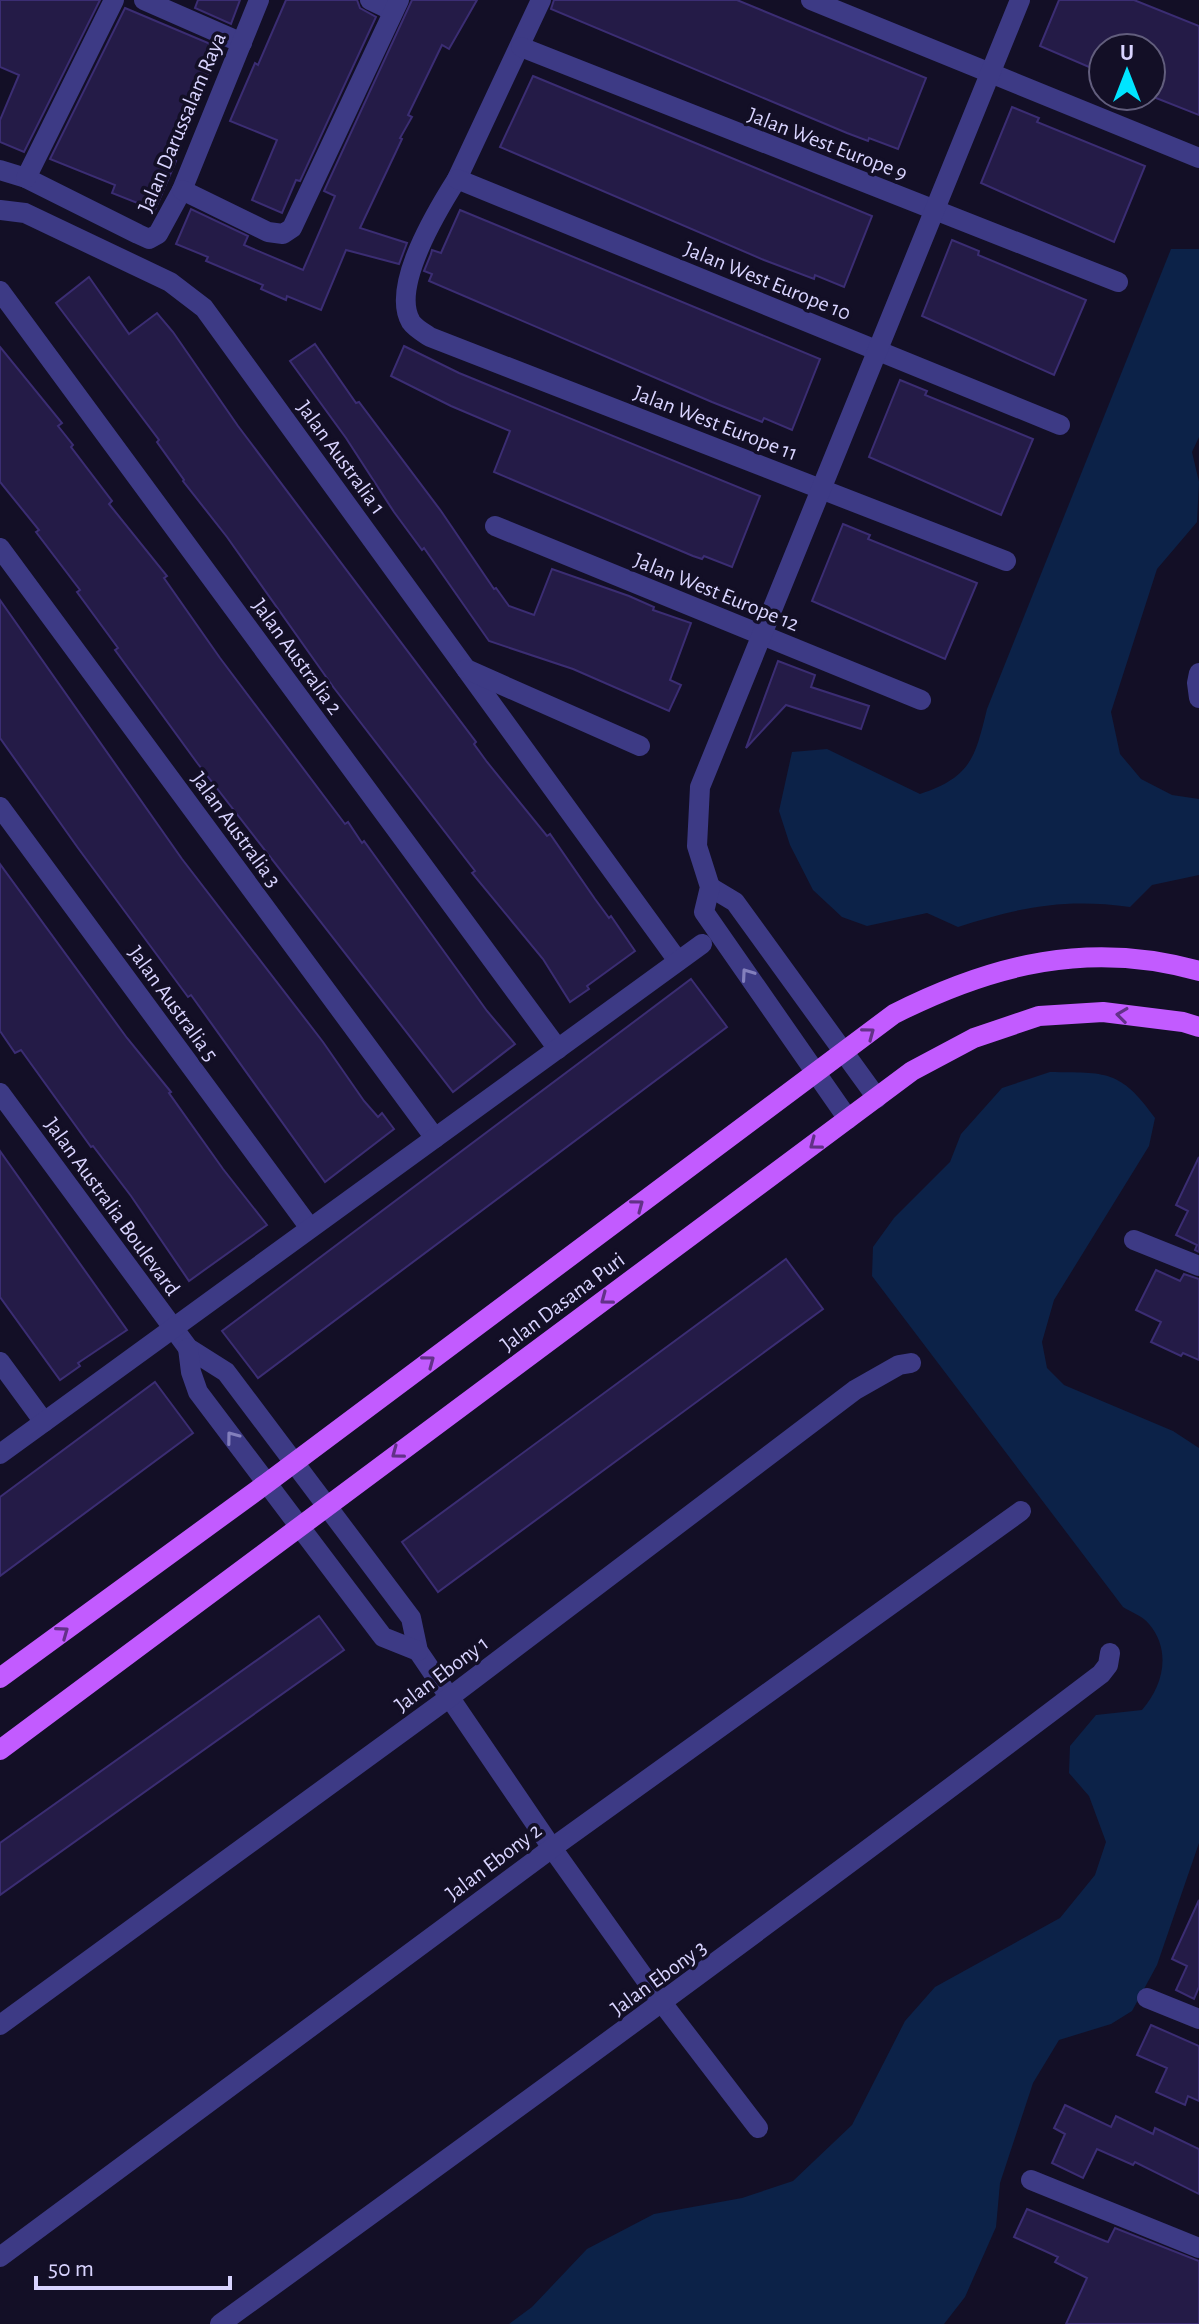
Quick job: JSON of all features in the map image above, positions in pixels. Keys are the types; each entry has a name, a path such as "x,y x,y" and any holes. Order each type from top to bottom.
{"main road":[{"name":"Jalan Dasana Puri","path":"0,1678 267,1483 894,1014 942,990 1016,966 1089,957 1167,962 1199,971"},
{"name":"Jalan Dasana Puri","path":"0,1750 912,1071 974,1038 1039,1016 1103,1012 1183,1022 1199,1027"}],"street":[{"path":"26,178 114,0"},
{"path":"144,0 242,43"},
{"name":"Jalan Darussalam Raya","path":"0,170 26,178 149,239 158,234 182,190 259,0"},
{"path":"182,190 268,232 283,234 292,228 396,6 370,0"},
{"path":"457,179 541,0"},
{"path":"811,0 1199,158"},
{"path":"848,1119 704,912 710,887 697,846 700,787 1020,0"},
{"name":"Jalan West Europe 9","path":"521,47 1118,282"},
{"name":"Jalan West Europe 11","path":"457,179 415,258 407,287 405,306 412,324 430,337 1006,561"},
{"name":"Jalan West Europe 10","path":"457,179 1060,425"},
{"name":"Jalan Australia 1","path":"0,210 25,213 170,282 204,308 678,961"},
{"name":"Jalan Australia 2","path":"0,291 558,1049"},
{"name":"Jalan West Europe 12","path":"495,526 921,700"},
{"name":"Jalan Australia 3","path":"0,548 435,1138"},
{"path":"466,669 640,746"},
{"path":"1198,696 1199,673"},
{"name":"Jalan Australia 5","path":"0,807 310,1228"},
{"path":"710,887 735,902 877,1098"},
{"path":"0,1454 702,944"},
{"name":"Jalan Australia Boulevard","path":"0,1093 188,1348"},
{"path":"1134,1240 1199,1266"},
{"path":"188,1348 226,1372 411,1618 418,1651 552,1848 663,2004 758,2128"},
{"path":"188,1348 198,1392 383,1637 418,1651"},
{"path":"0,1362 44,1422"},
{"name":"Jalan Ebony 1","path":"0,2025 450,1697 855,1390 899,1365 911,1363"},
{"name":"Jalan Ebony 2","path":"0,2257 552,1848 1021,1511"},
{"name":"Jalan Ebony 3","path":"220,2324 663,2004 1101,1674 1108,1665 1110,1653"},
{"path":"1147,1998 1199,2019"},
{"path":"1031,2180 1199,2248"}],"water":[{"path":"1171,249 1199,249 1199,437 1192,452 1199,482 1197,522 1157,569 1111,712 1120,754 1141,779 1172,795 1199,799 1199,875 1152,885 1130,907 1106,904 1043,906 958,927 927,913 867,926 842,917 813,890 790,845 779,811 792,752 827,749 920,794 950,780 968,764 979,741 987,709"},
{"path":"1050,1072 1110,1077 1132,1090 1155,1118 1149,1146 1054,1300 1042,1342 1047,1368 1064,1385 1173,1431 1199,1448 1199,1843 1157,1965 1132,2011 1111,2024 1059,2040 1033,2083 1000,2183 996,2227 965,2297 944,2324 509,2324 532,2307 587,2249 654,2214 742,2198 793,2181 852,2125 905,2021 935,1987 1060,1918 1095,1875 1106,1842 1089,1796 1069,1773 1070,1746 1096,1715 1142,1710 1160,1679 1161,1645 1147,1621 1123,1607 872,1276 873,1247 894,1218 950,1162 961,1134 1002,1088"}],"building":[{"path":"0,0 100,0 24,152 0,142 0,120 19,75 0,67"},
{"path":"198,0 240,0 231,24 195,8"},
{"path":"286,0 357,0 360,8 376,17 282,213 252,200 277,140 230,121"},
{"path":"412,0 477,0 449,49 442,45 408,115 412,117 360,228 407,243 399,264 346,250 321,310 261,289 263,285 206,261 208,257 176,244 191,209 248,236 244,245 303,270 335,196 324,191"},
{"path":"554,0 737,0 926,78 898,149 847,133 551,9"},
{"path":"1059,0 1134,0 1199,26 1199,115 1167,102 1167,32 1087,32 1087,66 1040,46"},
{"path":"125,8 220,48 172,159 176,161 155,210 112,193 115,185 50,159"},
{"path":"533,76 872,216 844,287 764,260 500,147"},
{"path":"1012,107 1039,118 1037,122 1145,166 1114,242 981,183"},
{"path":"460,210 820,359 792,430 712,402 429,281 432,274 424,271 432,250 441,253"},
{"path":"952,240 979,251 978,255 1086,300 1054,375 922,316"},
{"path":"89,277 129,334 157,313 173,332 238,426 476,742 474,744 487,762 547,836 550,834 635,951 570,1002 543,959 472,873 475,871 334,688 227,537 183,481 157,442 159,440 56,303"},
{"path":"315,344 509,606 534,615 552,569 629,596 654,607 653,610 691,623 670,680 681,685 669,711 573,669 489,641 424,548 422,550 394,512 346,438 290,361"},
{"path":"404,346 459,373 760,496 732,567 704,556 702,559 693,556 494,472 510,431 391,376"},
{"path":"0,347 62,423 58,426 112,501 109,504 167,576 164,578 220,658 345,824 348,822 362,843 364,841 487,1011 515,1044 453,1092 198,764 115,650 118,648 77,592 80,590 36,532 39,530 0,482"},
{"path":"900,380 927,391 925,395 1033,439 1001,515 869,457"},
{"path":"843,524 870,535 868,539 977,583 945,659 812,601"},
{"path":"0,600 182,859 323,1042 364,1101 378,1117 382,1113 394,1129 325,1182 0,738"},
{"path":"778,661 815,675 811,687 869,706 861,729 786,705 746,748"},
{"path":"0,864 267,1225 189,1281 131,1196 91,1147 21,1050 15,1053 0,1031"},
{"path":"691,979 727,1027 258,1378 222,1331"},
{"path":"0,1151 127,1330 78,1363 80,1366 60,1380 0,1297"},
{"path":"1199,1157 1199,1252 1195,1250 1197,1245 1176,1235 1188,1211 1176,1205"},
{"path":"786,1259 823,1309 438,1592 402,1542"},
{"path":"1156,1270 1180,1281 1184,1274 1199,1279 1199,1360 1183,1353 1181,1356 1151,1342 1161,1322 1136,1310"},
{"path":"155,1382 193,1433 0,1576 0,1497"},
{"path":"319,1616 344,1650 0,1895 0,1843"},
{"path":"1199,1900 1199,1987 1194,1999 1176,1990 1187,1966 1172,1959"},
{"path":"1151,2025 1199,2046 1199,2101 1188,2096 1185,2105 1156,2092 1167,2068 1137,2055"},
{"path":"1065,2105 1111,2127 1116,2116 1153,2134 1155,2128 1199,2149 1199,2194 1135,2162 1133,2165 1097,2149 1083,2178 1052,2163 1065,2134 1054,2128"},
{"path":"1027,2209 1108,2242 1115,2228 1199,2261 1199,2324 1066,2324 1087,2278 1055,2262 1058,2257 1014,2237"}]}
